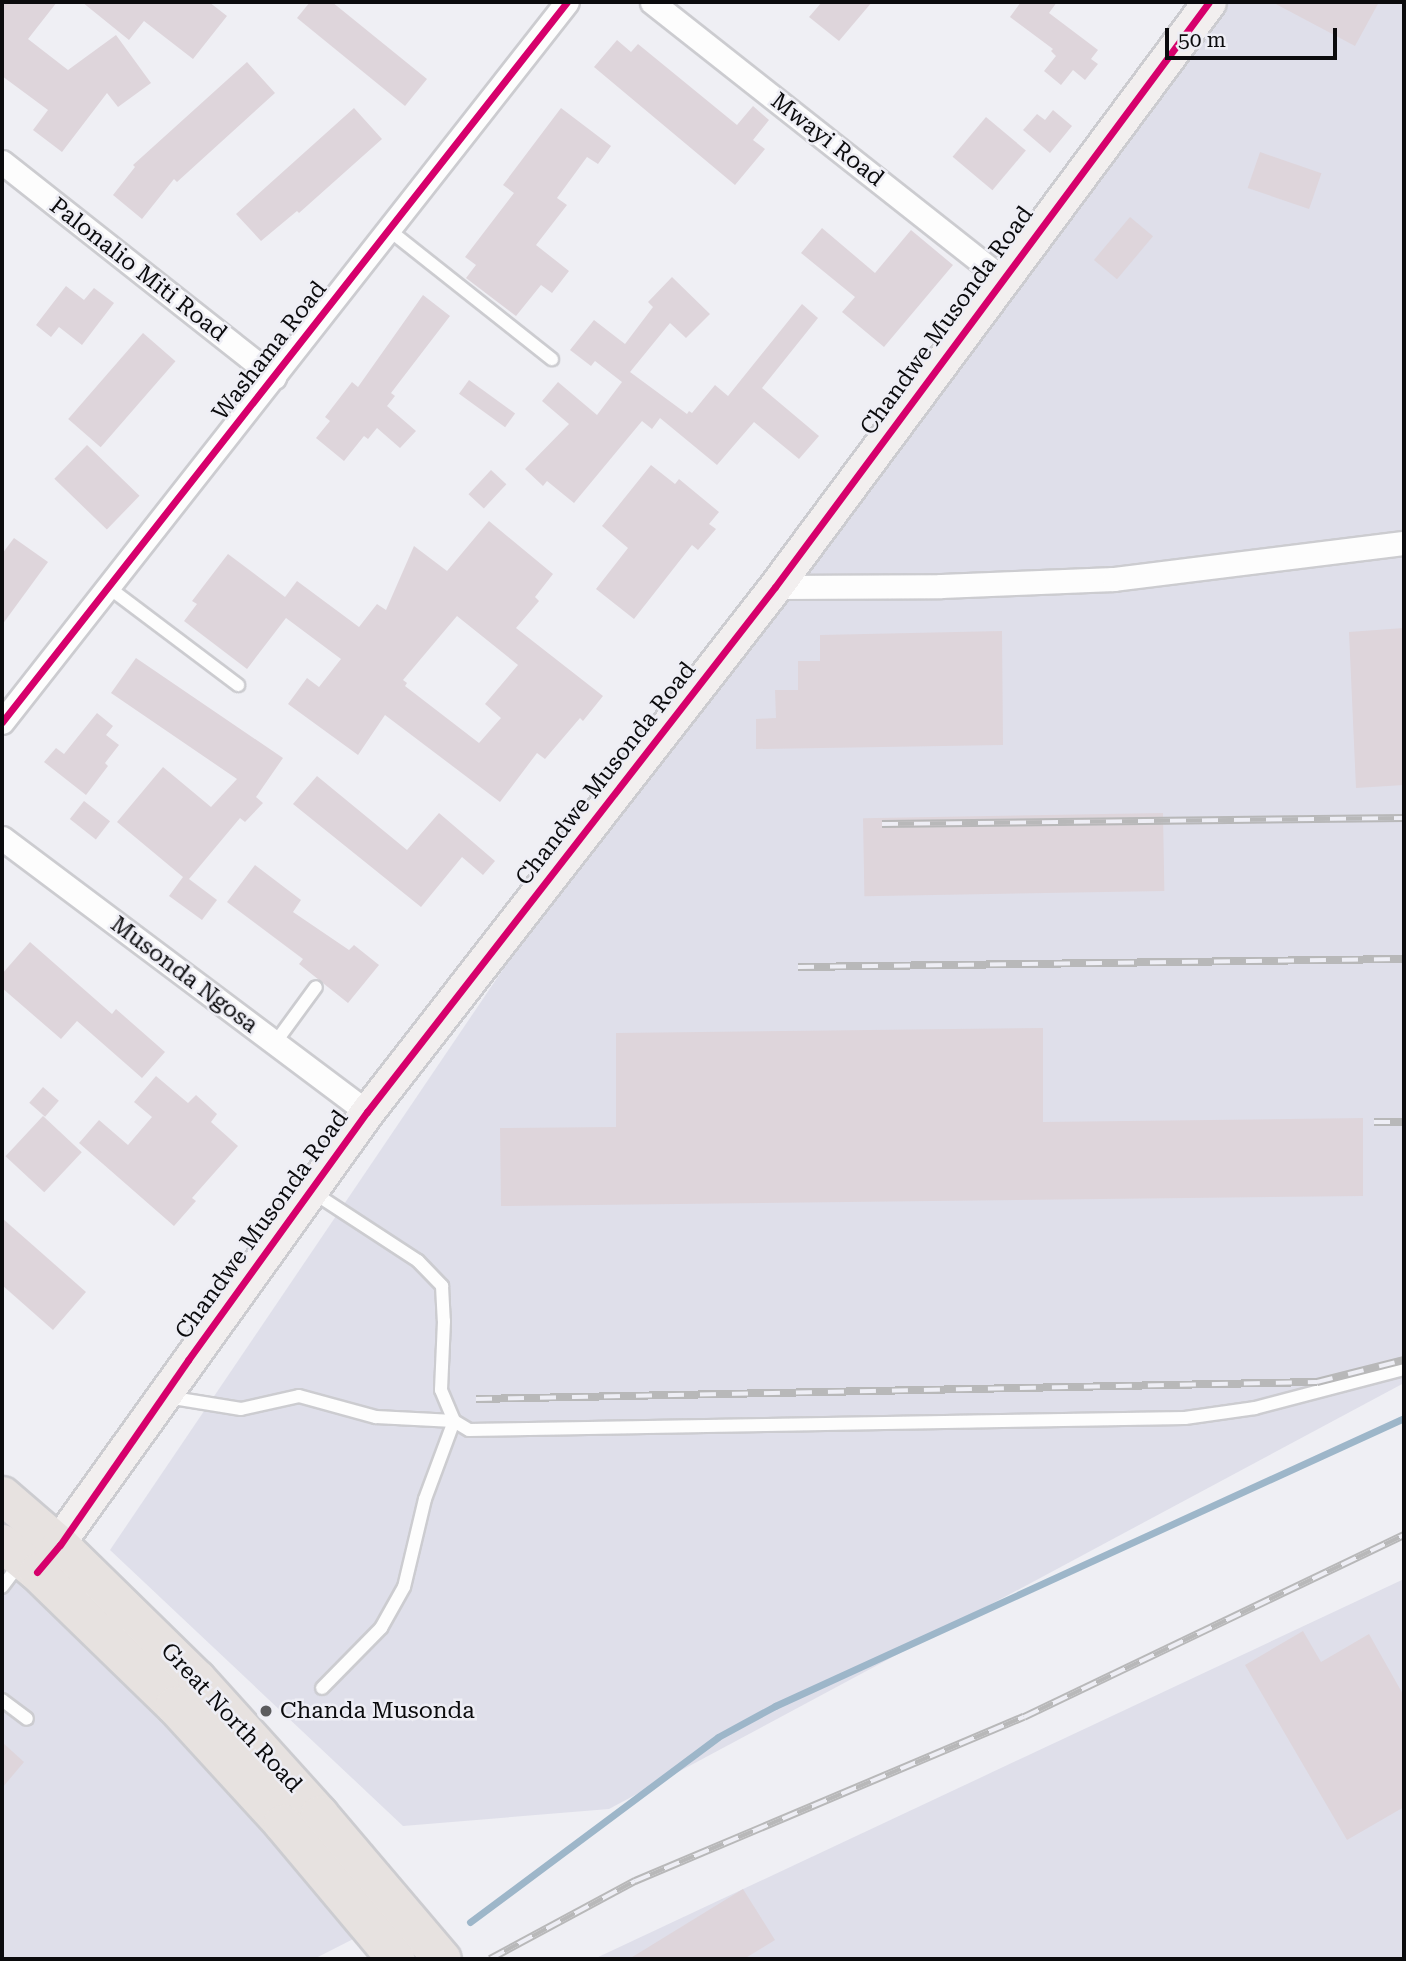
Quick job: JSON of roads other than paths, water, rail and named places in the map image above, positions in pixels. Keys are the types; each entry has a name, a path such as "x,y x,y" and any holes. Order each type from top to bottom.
{"main road":[{"name":"Great North Road","path":"2,1495 25,1561 174,1705 282,1823 396,1959"},
{"name":"Great North Road","path":"25,1561 139,1621 255,1741 442,1959"}],"street":[{"name":"Washama Road","path":"2,722 567,2"},
{"name":"Mwayi Road","path":"652,2 1002,278"},
{"name":"Chandwe Musonda Road","path":"25,1561 164,1396 367,1112 775,587 1209,2"},
{"name":"Palonalio Miti Road","path":"2,162 274,377"},
{"path":"775,587 941,586 1114,579 1404,543"},
{"name":"Musonda Ngosa","path":"2,838 367,1112"}],"lane":[{"path":"389,230 552,359"},
{"path":"108,587 238,685"},
{"path":"275,1043 316,987"},
{"path":"310,1191 418,1261 442,1286 444,1321 441,1390 454,1421 425,1499 404,1587 381,1628 322,1688"},
{"path":"164,1396 241,1409 299,1396 376,1417 454,1421 469,1430 1185,1418 1255,1408 1404,1369"},
{"path":"2,1700 27,1719"}],"waterway":[{"path":"470,1922 718,1737 775,1706 1404,1418"}],"railway":[{"path":"882,824 1404,818"},
{"path":"798,967 1404,959"},
{"path":"1374,1122 1404,1122"},
{"path":"476,1399 1317,1382 1404,1360"},
{"path":"490,1959 635,1881 1024,1717 1404,1535"}],"place":[{"name":"Chanda Musonda","path":"266,1711"}]}
